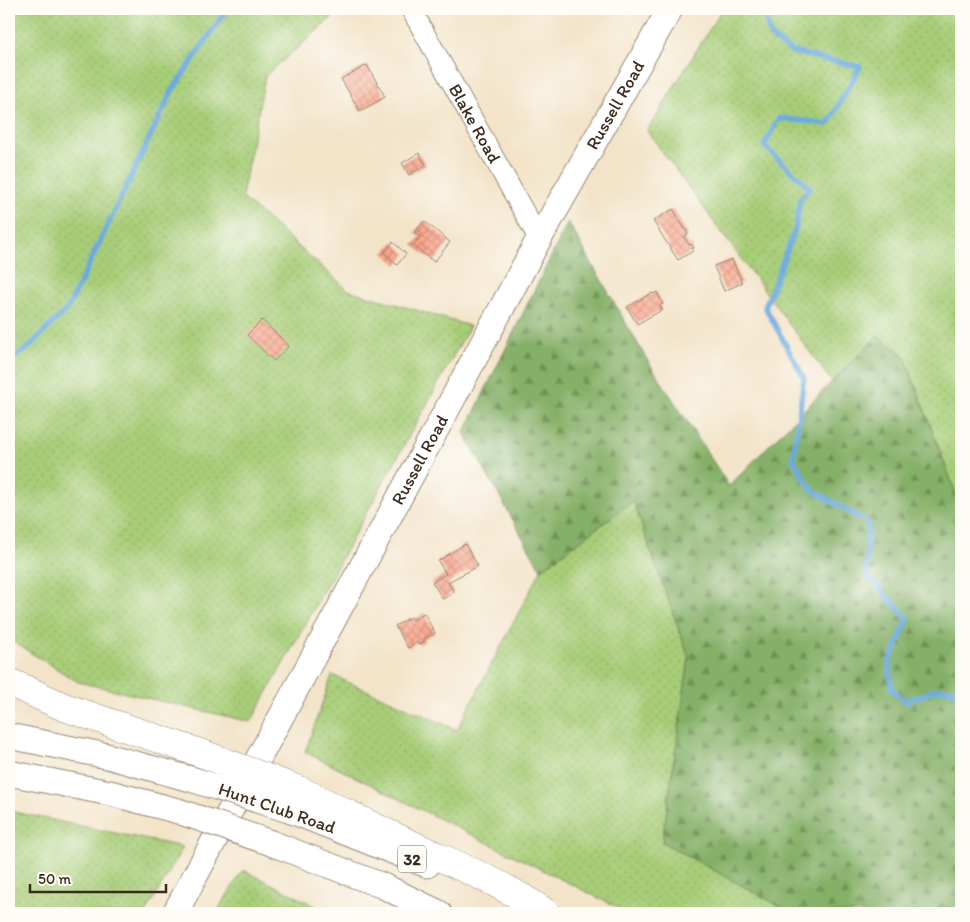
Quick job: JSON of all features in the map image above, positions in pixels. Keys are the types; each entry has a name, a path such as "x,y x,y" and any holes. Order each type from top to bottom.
{"highway":[{"path":"9,682 64,707 206,755 294,800 416,846 470,870 525,898 546,913"}],"main road":[{"name":"Russell Road","path":"175,913 539,238 670,9"},
{"name":"Hunt Club Road","path":"9,736 107,756 194,780 294,800 534,913"},
{"name":"Hunt Club Road","path":"9,773 110,793 178,811 271,843 383,886 438,913"}],"street":[{"name":"Blake Road","path":"411,9 539,238"}],"green space":[{"path":"9,9 342,9 265,76 242,197 348,290 470,326 251,722 78,682 9,639"},
{"path":"722,9 961,9 961,507 904,355 877,336 832,382 647,131"},
{"path":"568,222 646,358 729,486 877,336 904,355 961,507 961,913 792,913 662,842 689,658 633,501 541,570 464,433"},
{"path":"633,501 689,658 662,842 792,913 629,913 305,752 332,675 457,730 541,570"},
{"path":"9,811 183,847 146,913 9,913"},
{"path":"243,870 330,913 216,913"}],"building":[{"path":"367,65 385,97 360,111 341,79"},
{"path":"419,153 426,165 409,175 402,163"},
{"path":"673,209 688,234 684,237 689,245 691,244 694,248 691,249 693,251 678,260 653,221"},
{"path":"424,221 450,242 434,262 413,245 420,237 414,233"},
{"path":"393,242 406,254 397,265 384,253"},
{"path":"732,259 742,283 724,291 714,266"},
{"path":"657,292 663,304 660,305 662,310 637,324 627,307"},
{"path":"262,320 289,346 274,361 247,335"},
{"path":"465,544 478,566 448,582 454,592 443,599 432,582 446,574 438,561"},
{"path":"424,613 435,633 424,639 425,641 419,645 417,642 408,648 395,626 411,617 413,620"}],"waterway":[{"path":"9,359 25,351 68,308 172,91 227,9"},
{"path":"770,9 765,14 770,36 792,52 860,67 828,124 779,118 764,146 810,188 800,199 795,230 765,307 804,378 793,459 811,489 868,523 866,574 908,619 889,663 892,690 906,702 937,689 954,690 961,701"}]}
